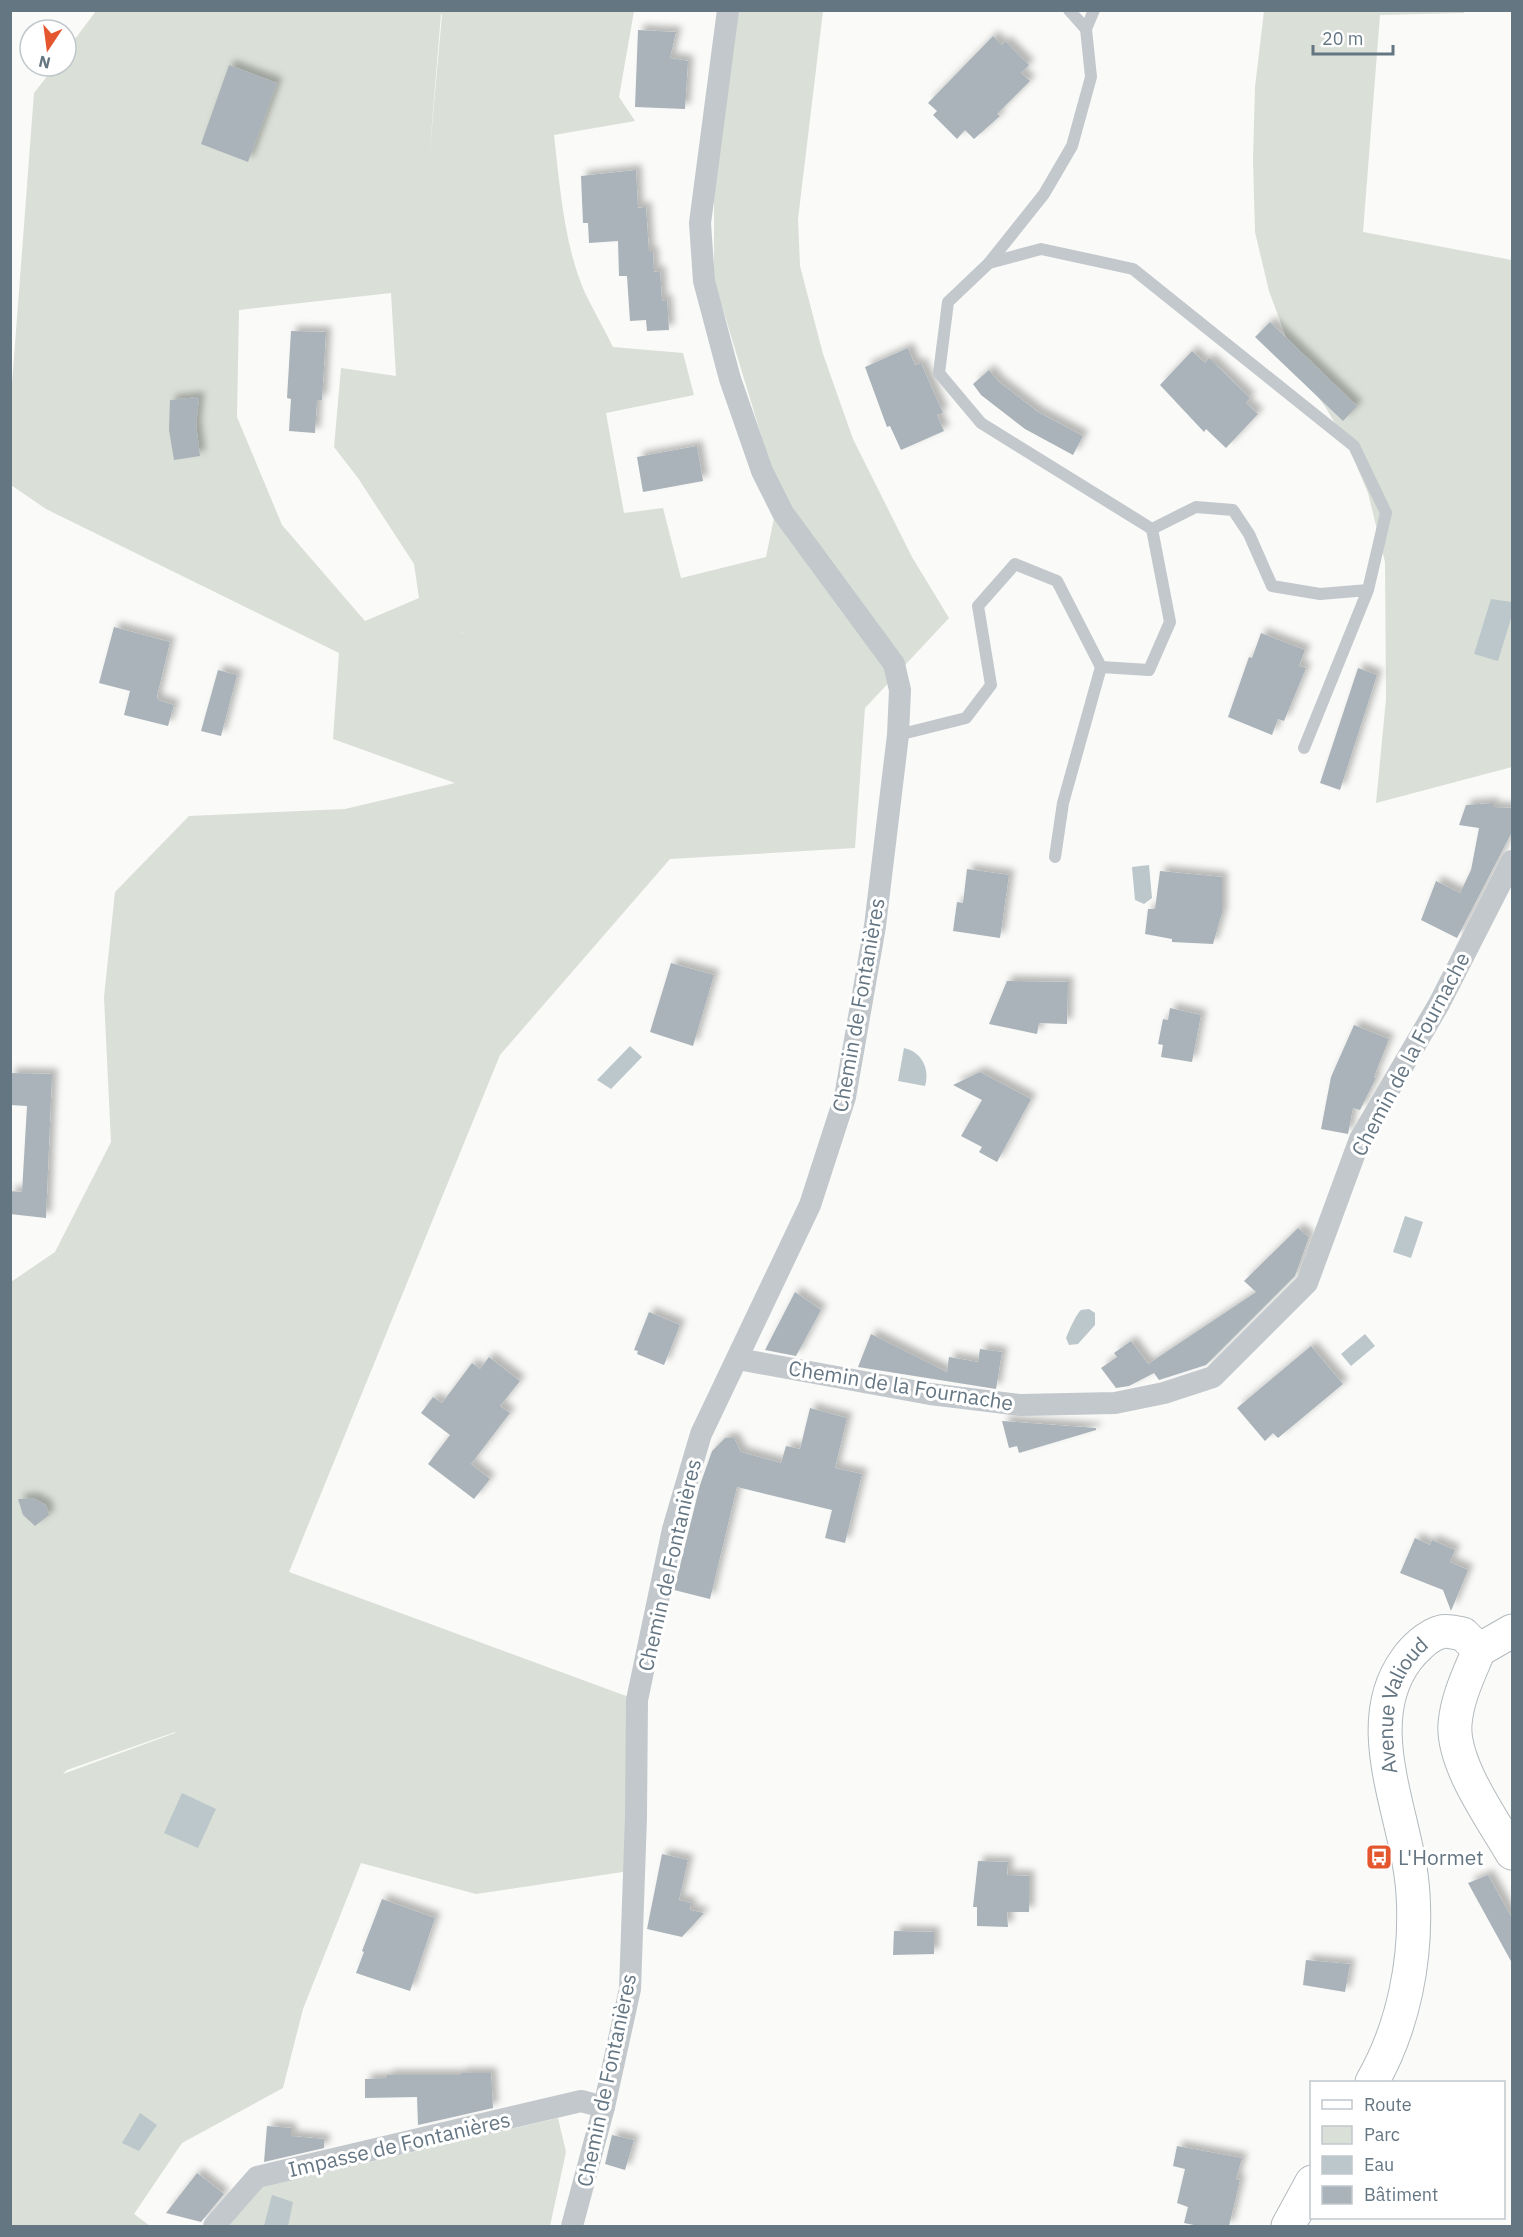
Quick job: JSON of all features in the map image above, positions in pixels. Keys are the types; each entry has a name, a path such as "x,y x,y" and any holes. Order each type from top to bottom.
{"main road":[{"path":"1512,1631 1479,1650 1457,1710 1455,1726 1457,1747 1468,1775 1512,1854"},
{"name":"Avenue Valioud","path":"1372,2081 1396,2029 1413,1945 1413,1892 1386,1750 1383,1716 1390,1685 1413,1650 1440,1632 1463,1634 1479,1650"},
{"path":"1288,2226 1310,2184"}],"street":[{"name":"Chemin de Fontanières","path":"572,2226 604,2107 630,1989 636,1817 637,1700 673,1529 701,1434 810,1205 845,1097 875,926 898,735 900,690 894,664 783,513 762,471 730,379 704,281 700,223 728,10"},
{"name":"Chemin de la Fournache","path":"738,1359 930,1394 1020,1405 1115,1403 1164,1393 1213,1377 1307,1283 1360,1138 1438,1004 1512,861"},
{"name":"Impasse de Fontanières","path":"214,2226 257,2177 581,2101 604,2107"}],"lane":[{"path":"1069,10 1086,29"},
{"path":"1094,10 1086,29 1091,77 1072,146 1044,194 989,263 948,302 939,373 981,423 1152,529 1170,622 1149,670 1101,667"},
{"path":"989,263 1041,249 1133,269 1354,446 1386,513 1368,590 1304,748"},
{"path":"1152,529 1196,507 1233,510 1249,534 1272,586 1320,594 1368,590"},
{"path":"898,735 966,718 990,685 978,606 1015,564 1057,581 1101,667 1063,802 1054,857"}],"green space":[{"path":"96,11 634,11 619,97 635,121 554,135 564,216 572,255 585,293 613,347 683,353 694,395 606,413 624,513 663,508 681,578 460,633 766,557 779,494 714,280 714,191 735,11 823,11 798,219 800,266 823,354 853,439 912,557 949,618 865,708 855,848 670,859 500,1055 289,1572 637,1700 636,1870 476,1894 361,1863 303,2009 283,2088 182,2143 134,2214 150,2226 11,2226 11,1282 55,1252 111,1142 104,997 115,892 189,816 345,809 455,783 333,739 339,653 46,509 11,485 11,397 34,93 46,78 78,78 78,35","holes":["441,14 442,15 429,160","391,293 396,376 341,368 334,447 358,478 414,564 419,598 365,621 282,525 237,417 239,310","175,1733 63,1774 67,1770"]},
{"path":"1264,11 1464,11 1464,13 1380,15 1363,232 1512,260 1512,767 1376,803 1386,699 1385,562 1368,493 1350,450 1326,408 1298,369 1269,291 1255,232 1253,159 1255,87"},
{"path":"558,2118 566,2152 550,2226 228,2226 261,2185 315,2175"}],"water":[{"path":"1491,599 1512,602 1512,615 1498,661 1474,654"},
{"path":"1149,865 1152,898 1144,904 1135,900 1132,867"},
{"path":"630,1046 642,1057 611,1089 597,1080"},
{"path":"904,1048 916,1053 923,1062 926,1073 925,1086 898,1081"},
{"path":"1405,1216 1423,1222 1411,1258 1393,1252"},
{"path":"1089,1309 1095,1313 1095,1325 1078,1344 1069,1345 1066,1338 1075,1319 1081,1310"},
{"path":"1365,1334 1375,1346 1351,1366 1341,1354"},
{"path":"182,1793 216,1809 198,1848 164,1833"},
{"path":"140,2113 157,2125 139,2151 122,2143"},
{"path":"272,2195 293,2202 288,2226 264,2226"}],"building":[{"path":"638,30 676,32 670,58 688,61 685,109 635,107"},
{"path":"993,36 1002,45 1005,41 1029,65 1021,73 1030,81 997,114 1000,116 974,139 965,130 957,139 933,115 937,111 928,103"},
{"path":"229,65 277,83 248,162 201,144"},
{"path":"636,170 638,208 646,207 649,252 653,252 654,272 660,271 662,301 667,300 669,330 647,331 646,320 630,321 627,276 619,276 618,241 589,243 588,223 583,223 581,176"},
{"path":"1270,322 1357,406 1343,421 1255,337"},
{"path":"291,331 326,332 322,400 317,400 315,433 289,431 291,399 287,398"},
{"path":"908,348 915,365 921,363 943,413 937,415 944,431 901,450 890,426 887,427 865,367"},
{"path":"1192,351 1205,363 1209,358 1250,398 1246,403 1258,414 1226,448 1206,429 1204,432 1160,385"},
{"path":"989,370 998,381 1038,412 1083,436 1073,455 1025,429 981,395 973,384"},
{"path":"199,397 196,425 200,456 174,460 169,430 170,400"},
{"path":"697,446 703,481 643,492 637,457"},
{"path":"114,627 170,642 157,696 158,700 174,705 168,726 124,715 130,691 99,683"},
{"path":"1261,633 1305,650 1299,666 1306,668 1284,721 1278,719 1272,735 1228,717 1249,657 1252,658"},
{"path":"1358,668 1377,675 1340,790 1320,783"},
{"path":"218,670 237,675 221,736 201,731"},
{"path":"1493,803 1493,807 1512,808 1512,832 1457,938 1421,920 1436,881 1460,893 1471,870 1479,828 1459,825 1466,805"},
{"path":"967,869 1009,875 1000,938 953,931 957,902 963,903"},
{"path":"1160,871 1222,877 1222,913 1213,944 1172,942 1172,939 1145,934 1148,909 1155,909"},
{"path":"671,963 714,975 693,1046 650,1032"},
{"path":"1007,981 1068,982 1067,1024 1039,1023 1037,1034 989,1024"},
{"path":"1170,1008 1201,1015 1192,1062 1161,1057 1163,1045 1158,1044 1163,1019 1168,1020"},
{"path":"1354,1025 1389,1039 1374,1077 1376,1078 1360,1110 1353,1108 1348,1134 1321,1129 1331,1077"},
{"path":"980,1072 1031,1099 997,1162 979,1152 982,1147 961,1136 982,1100 953,1085"},
{"path":"10,1073 52,1074 46,1218 10,1214 10,1191 22,1192 27,1106 10,1105"},
{"path":"1298,1228 1309,1237 1295,1276 1206,1365 1159,1380 1154,1373 1129,1386 1116,1388 1101,1368 1117,1357 1114,1353 1131,1341 1148,1364 1256,1292 1244,1281"},
{"path":"795,1292 821,1310 796,1356 765,1350"},
{"path":"649,1312 680,1325 664,1365 637,1354 638,1351 634,1350"},
{"path":"871,1334 947,1372 949,1357 978,1362 980,1349 1002,1352 996,1389 858,1367"},
{"path":"1311,1346 1343,1384 1278,1438 1273,1433 1265,1441 1237,1408"},
{"path":"489,1357 520,1381 500,1406 510,1413 471,1464 490,1479 474,1499 428,1464 450,1435 421,1413 433,1397 442,1403 472,1363 480,1369"},
{"path":"810,1408 847,1418 835,1468 862,1474 845,1543 825,1538 832,1510 737,1487 710,1599 674,1590 700,1485 712,1451 725,1438 734,1438 741,1452 781,1463 786,1446 800,1449"},
{"path":"1002,1421 1096,1428 1096,1430 1019,1453 1017,1446 1009,1448"},
{"path":"33,1498 46,1505 49,1515 35,1526 23,1515 18,1499"},
{"path":"1415,1538 1430,1545 1432,1540 1455,1550 1450,1562 1468,1570 1451,1611 1443,1590 1400,1573"},
{"path":"662,1854 688,1860 679,1900 691,1903 690,1910 704,1913 682,1937 647,1929"},
{"path":"978,1861 1008,1862 1007,1875 1029,1876 1029,1912 1007,1912 1008,1927 977,1926 977,1907 973,1907"},
{"path":"1488,1875 1512,1918 1512,1963 1468,1883"},
{"path":"382,1899 435,1918 410,1991 356,1973"},
{"path":"894,1931 934,1932 934,1954 893,1955"},
{"path":"1306,1960 1350,1964 1345,1992 1303,1985"},
{"path":"461,2073 491,2073 493,2108 418,2125 417,2097 365,2098 365,2079 387,2078 387,2075 461,2075"},
{"path":"267,2126 291,2128 291,2136 324,2139 324,2148 264,2162"},
{"path":"612,2135 634,2140 625,2170 605,2164"},
{"path":"1177,2146 1242,2158 1236,2179 1240,2180 1229,2226 1199,2226 1184,2223 1188,2207 1177,2203 1185,2169 1173,2166"},
{"path":"197,2173 224,2194 201,2222 166,2213"}],"place":[{"name":"L'Hormet","path":"1379,1857"}]}
